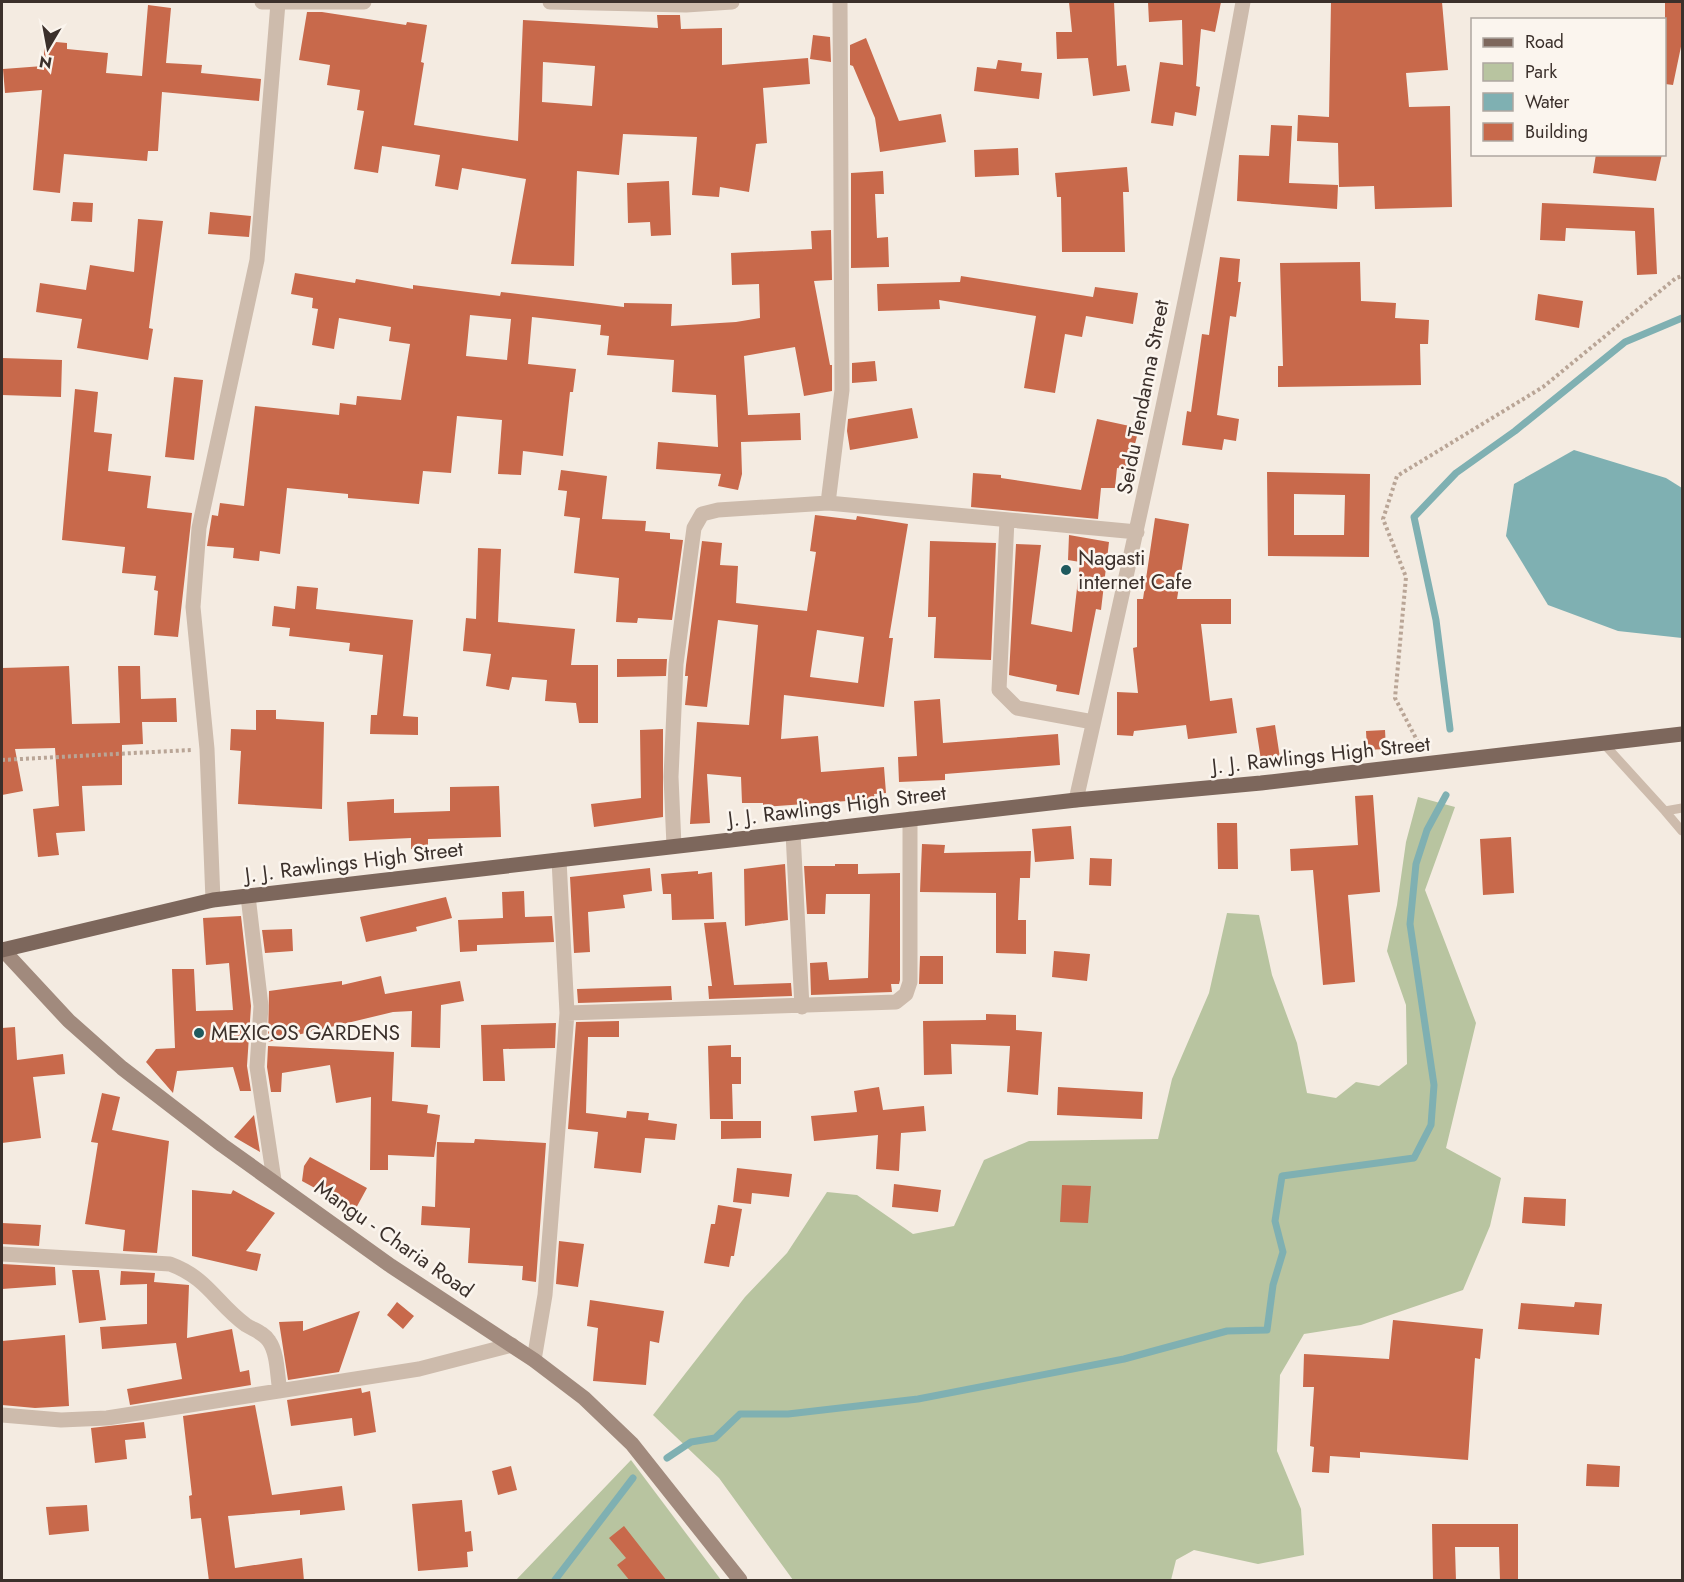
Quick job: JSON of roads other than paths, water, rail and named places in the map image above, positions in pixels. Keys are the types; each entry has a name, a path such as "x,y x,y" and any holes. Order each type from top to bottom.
{"main road":[{"name":"J. J. Rawlings High Street","path":"2,950 213,900 1076,800 1430,765 1683,734"}],"street":[{"path":"213,900 207,749 193,607 199,528 257,260 270,2 364,2"},
{"path":"550,2 686,5 732,2"},
{"path":"828,503 842,390 840,2"},
{"name":"Seidu Tendanna Street","path":"1076,800 1137,532 1221,122 1243,2"},
{"path":"674,846 671,777 676,664 694,528 702,514 718,510 828,503 1137,532"},
{"path":"1007,520 999,690 1017,708 1093,722"},
{"path":"567,1013 802,1007 896,1002 906,994 910,982 910,819"},
{"path":"793,833 802,1007"},
{"path":"534,1359 545,1295 567,1013 559,860"},
{"path":"248,896 261,1006 257,1068 274,1180"},
{"name":"Mangu - Charia Road","path":"2,950 69,1021 122,1068 222,1145 274,1180 391,1266 534,1359 584,1398 632,1444 740,1581"},
{"path":"2,1254 170,1264 187,1270 199,1278 247,1326 269,1340 274,1350 280,1392"},
{"path":"2,1415 61,1420 107,1418 419,1369 512,1345"}],"lane":[{"path":"1604,744 1683,831"},
{"path":"1665,812 1683,808"}],"water":[{"path":"1574,450 1666,478 1682,488 1682,638 1618,631 1548,605 1506,536 1514,484"}],"waterway":[{"path":"1450,729 1436,620 1414,517 1456,473 1515,431 1625,342 1682,318"},
{"path":"667,1458 691,1442 715,1438 740,1414 788,1414 918,1399 1124,1359 1227,1331 1267,1330 1273,1285 1283,1252 1275,1221 1282,1176 1414,1158 1431,1125 1434,1085 1410,924 1416,864 1427,830 1446,795"},
{"path":"555,1580 633,1478"}],"place":[{"name":"Nagasti internet Cafe","path":"1066,570"},
{"name":"MEXICOS GARDENS","path":"199,1033"}]}
